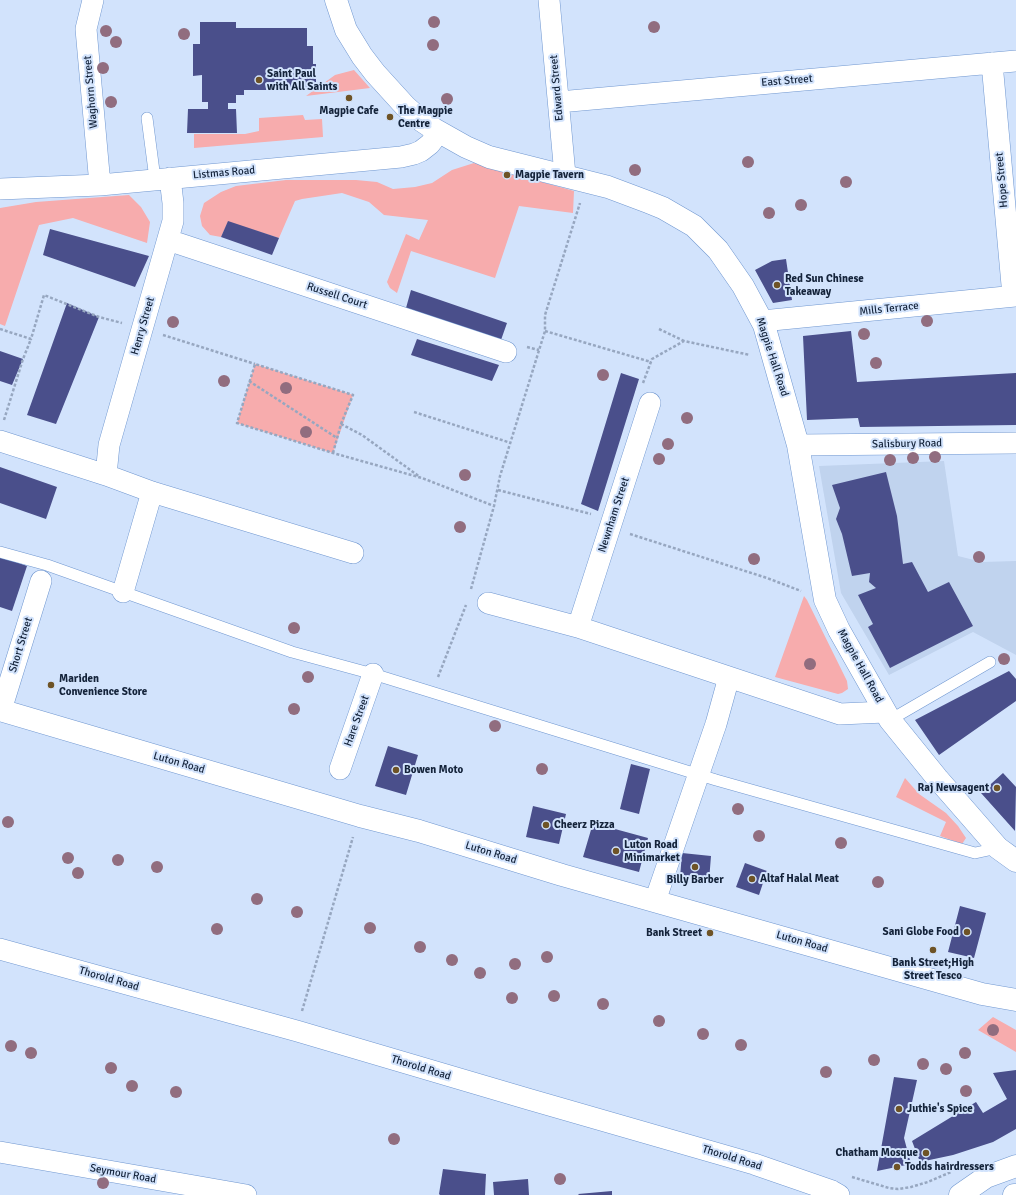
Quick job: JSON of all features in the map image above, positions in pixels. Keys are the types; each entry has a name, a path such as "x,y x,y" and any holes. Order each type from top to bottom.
{"street":[{"name":"Waghorn Street","path":"93,0 86,29 100,185"},
{"name":"Magpie Hall Road","path":"336,0 350,39 375,73 409,110 439,132 466,147 489,157 565,175 626,193 663,208 697,229 718,250 733,270 762,321 798,445 825,600 839,630 888,716 937,778 998,848 1016,861"},
{"name":"Edward Street","path":"549,0 565,175"},
{"name":"East Street","path":"559,102 1016,61"},
{"name":"Hope Street","path":"992,63 1014,296"},
{"name":"Listmas Road","path":"0,189 100,185 162,178 401,157 421,151 430,144 439,132"},
{"name":"Henry Street","path":"106,475 109,445 168,240 174,214 162,178"},
{"name":"Russell Court","path":"168,240 506,352"},
{"name":"Mills Terrace","path":"762,321 1014,296"},
{"name":"Newnham Street","path":"578,627 650,403"},
{"path":"1,433 152,492 353,553"},
{"name":"Salisbury Road","path":"798,445 1016,443"},
{"path":"123,592 152,492"},
{"name":"Short Street","path":"0,710 42,581"},
{"path":"478,600 578,627 840,714 888,716"},
{"name":"Hare Street","path":"340,769 373,674"},
{"path":"656,901 716,724 729,678"},
{"name":"Luton Road","path":"0,710 327,807 419,831 562,875 982,994 1016,1000"},
{"name":"Thorold Road","path":"0,949 297,1031 528,1100 754,1164 832,1191 839,1195"},
{"name":"Luton Road","path":"982,994 998,1004 1016,1012"},
{"name":"Seymour Road","path":"0,1152 246,1195"},
{"path":"960,1195 986,1177 1016,1166"}],"lane":[{"path":"147,118 162,178"},
{"path":"0,552 47,566 123,592 292,652 373,674 716,780 975,853 998,848"},
{"path":"888,716 990,662"}],"path":[{"path":"470,590 494,506 500,476 545,331 545,315 586,182"},
{"path":"1,433 44,295 100,316 352,395 341,424 333,453"},
{"path":"0,329 31,339"},
{"path":"659,329 684,341 774,360"},
{"path":"545,331 651,362"},
{"path":"650,403 642,387 652,359 684,341"},
{"path":"255,364 237,423 333,453 422,478 494,506"},
{"path":"249,381 337,438"},
{"path":"414,412 511,443"},
{"path":"341,424 362,435 422,478"},
{"path":"498,490 611,524 825,600"},
{"path":"432,692 478,600"},
{"path":"297,1031 354,835"}],"shaded area":[{"path":"354,70 370,88 306,96 335,75"},
{"path":"303,115 305,120 322,119 323,137 194,148 194,134 245,134 259,131 259,118"},
{"path":"474,163 574,191 573,213 519,206 495,278 411,251 397,293 390,288 387,282 406,234 419,240 428,220 384,215 369,202 342,193 295,201 279,238 228,222 221,237 210,235 202,226 200,216 204,203 221,192 236,186 286,180 356,180 377,182 393,189 415,187 432,183 452,170"},
{"path":"129,195 141,207 150,222 147,243 73,218 39,225 5,326 0,324 0,208 36,202"},
{"path":"255,364 353,395 333,453 237,423"},
{"path":"944,461 958,556 982,562 1016,561 1016,655 973,632 889,675 841,593 819,466"},
{"path":"804,596 847,681 848,689 842,693 838,694 775,677"},
{"path":"905,778 919,794 946,813 958,826 966,838 962,844 940,836 946,822 896,797"},
{"path":"993,1017 1016,1030 1016,1052 978,1030"}],"building":[{"name":"Saint Paul with All Saints","path":"200,22 236,22 236,28 307,28 307,46 313,46 313,64 316,64 316,84 311,84 311,88 298,88 298,90 244,90 244,95 236,95 236,103 228,103 228,109 236,109 237,133 187,133 188,109 208,109 208,102 202,102 202,75 193,76 193,44 200,44"},
{"path":"228,221 279,238 272,255 221,237"},
{"path":"50,229 149,256 135,287 43,255"},
{"name":"Red Sun Chinese Takeaway","path":"786,259 792,300 773,303 755,270 772,261"},
{"path":"411,290 507,323 501,340 406,308"},
{"path":"67,303 99,317 56,424 27,415"},
{"path":"851,331 857,382 1016,373 1016,425 860,427 858,418 807,420 803,336"},
{"path":"417,339 499,365 492,381 411,355"},
{"path":"0,351 23,359 12,385 0,381"},
{"path":"621,373 639,379 598,511 581,504"},
{"path":"0,467 57,487 46,519 0,503"},
{"path":"886,472 897,516 903,564 912,562 928,592 949,582 973,626 890,668 868,627 873,624 858,595 876,588 869,582 870,573 852,576 842,534 836,519 840,508 832,485"},
{"path":"0,556 27,566 12,611 0,607"},
{"path":"1009,671 1016,679 1016,701 939,755 915,720"},
{"name":"Bowen Moto","path":"388,746 418,755 406,795 375,786"},
{"path":"631,764 650,769 639,814 620,809"},
{"path":"1003,773 1016,787 1015,831 981,793"},
{"name":"Cheerz Pizza","path":"533,806 566,814 559,844 526,837"},
{"path":"593,823 648,838 639,872 583,857"},
{"name":"Billy Barber","path":"682,853 711,856 709,881 680,878"},
{"name":"Altaf Halal Meat","path":"745,863 767,871 759,895 736,887"},
{"name":"Sani Globe Food","path":"960,906 986,913 974,958 948,952"},
{"path":"1016,1070 1016,1129 993,1142 953,1155 920,1162 912,1141 976,1102 983,1113 1007,1099 993,1073"},
{"name":"Juthie's Spice","path":"894,1077 917,1080 904,1138 911,1164 877,1171"},
{"path":"443,1169 486,1174 485,1195 440,1195"},
{"path":"528,1179 529,1195 494,1195 493,1182"},
{"path":"612,1191 612,1195 578,1194"}],"place":[{"name":"Saint Paul with All Saints","path":"259,80"},
{"name":"Magpie Cafe","path":"349,98"},
{"name":"The Magpie Centre","path":"390,117"},
{"name":"Magpie Tavern","path":"507,175"},
{"name":"Red Sun Chinese Takeaway","path":"777,285"},
{"name":"Mariden Convenience Store","path":"51,685"},
{"name":"Bowen Moto","path":"396,770"},
{"name":"Raj Newsagent","path":"997,788"},
{"name":"Cheerz Pizza","path":"546,825"},
{"name":"Luton Road Minimarket","path":"616,851"},
{"name":"Billy Barber","path":"695,867"},
{"name":"Altaf Halal Meat","path":"752,879"},
{"name":"Sani Globe Food","path":"967,932"},
{"name":"Bank Street","path":"710,933"},
{"name":"Bank Street;High Street Tesco","path":"933,950"},
{"name":"Juthie's Spice","path":"899,1109"},
{"name":"Chatham Mosque","path":"926,1153"},
{"name":"Todds hairdressers","path":"897,1167"}]}
